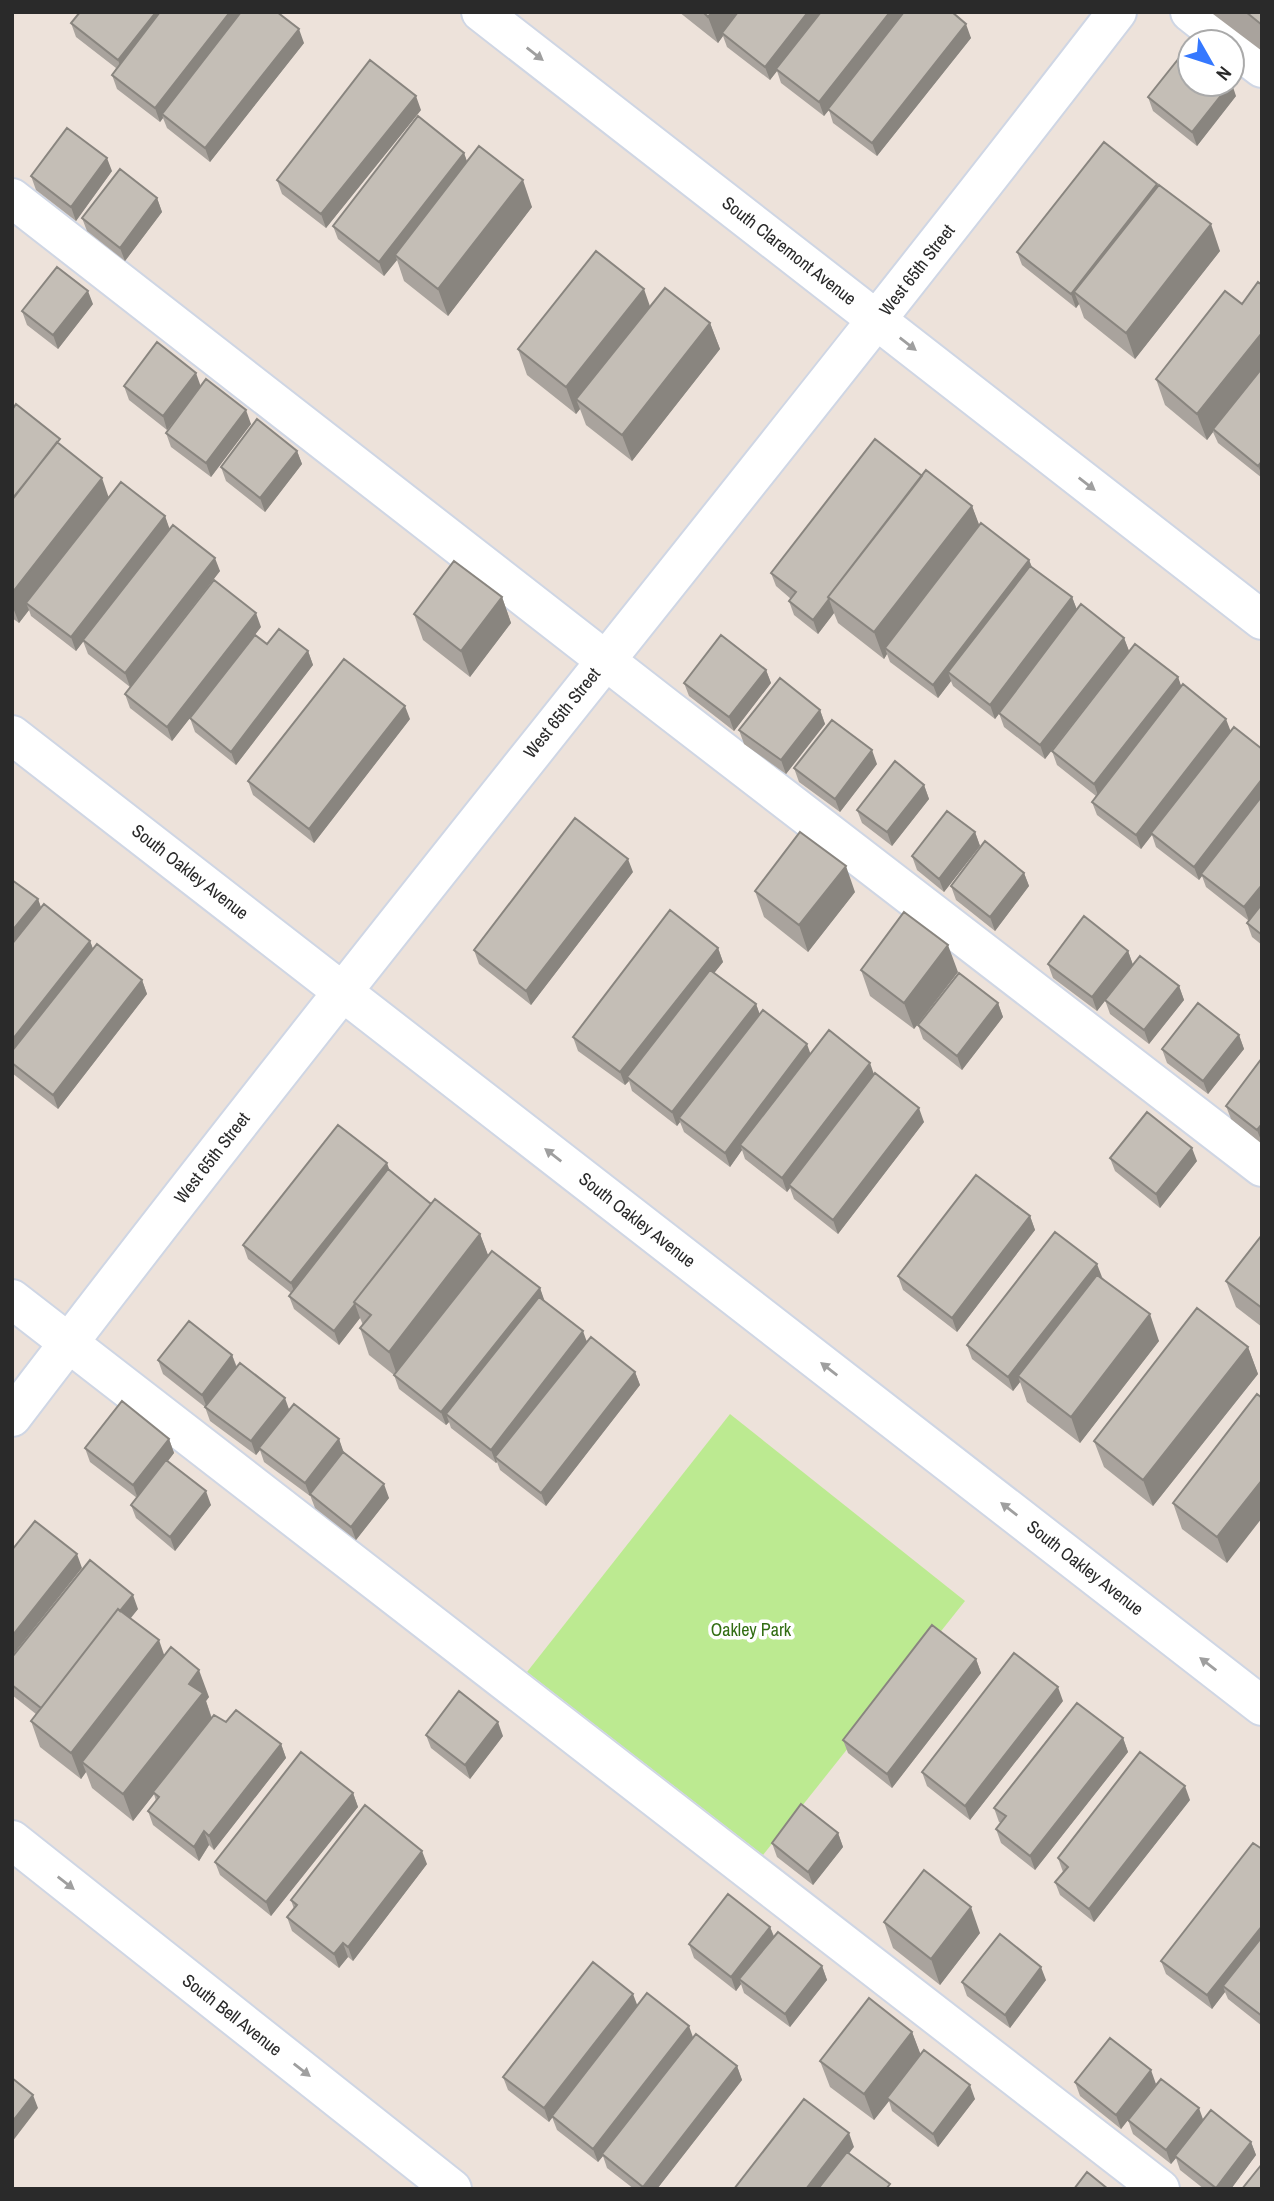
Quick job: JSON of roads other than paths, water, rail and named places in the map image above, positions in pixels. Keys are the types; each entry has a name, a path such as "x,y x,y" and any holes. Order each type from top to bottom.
{"street":[{"name":"South Claremont Avenue","path":"481,12 1262,620"},
{"name":"West 65th Street","path":"12,1417 342,990 878,319 1117,12"},
{"path":"1190,12 1210,28"},
{"path":"1246,56 1262,68"},
{"path":"12,198 1262,1167"},
{"name":"South Oakley Avenue","path":"12,734 1262,1706"},
{"path":"12,1299 1160,2189"},
{"name":"South Bell Avenue","path":"12,1840 452,2189"}],"park label":[{"name":"Oakley Park","path":"751,1630"}]}
